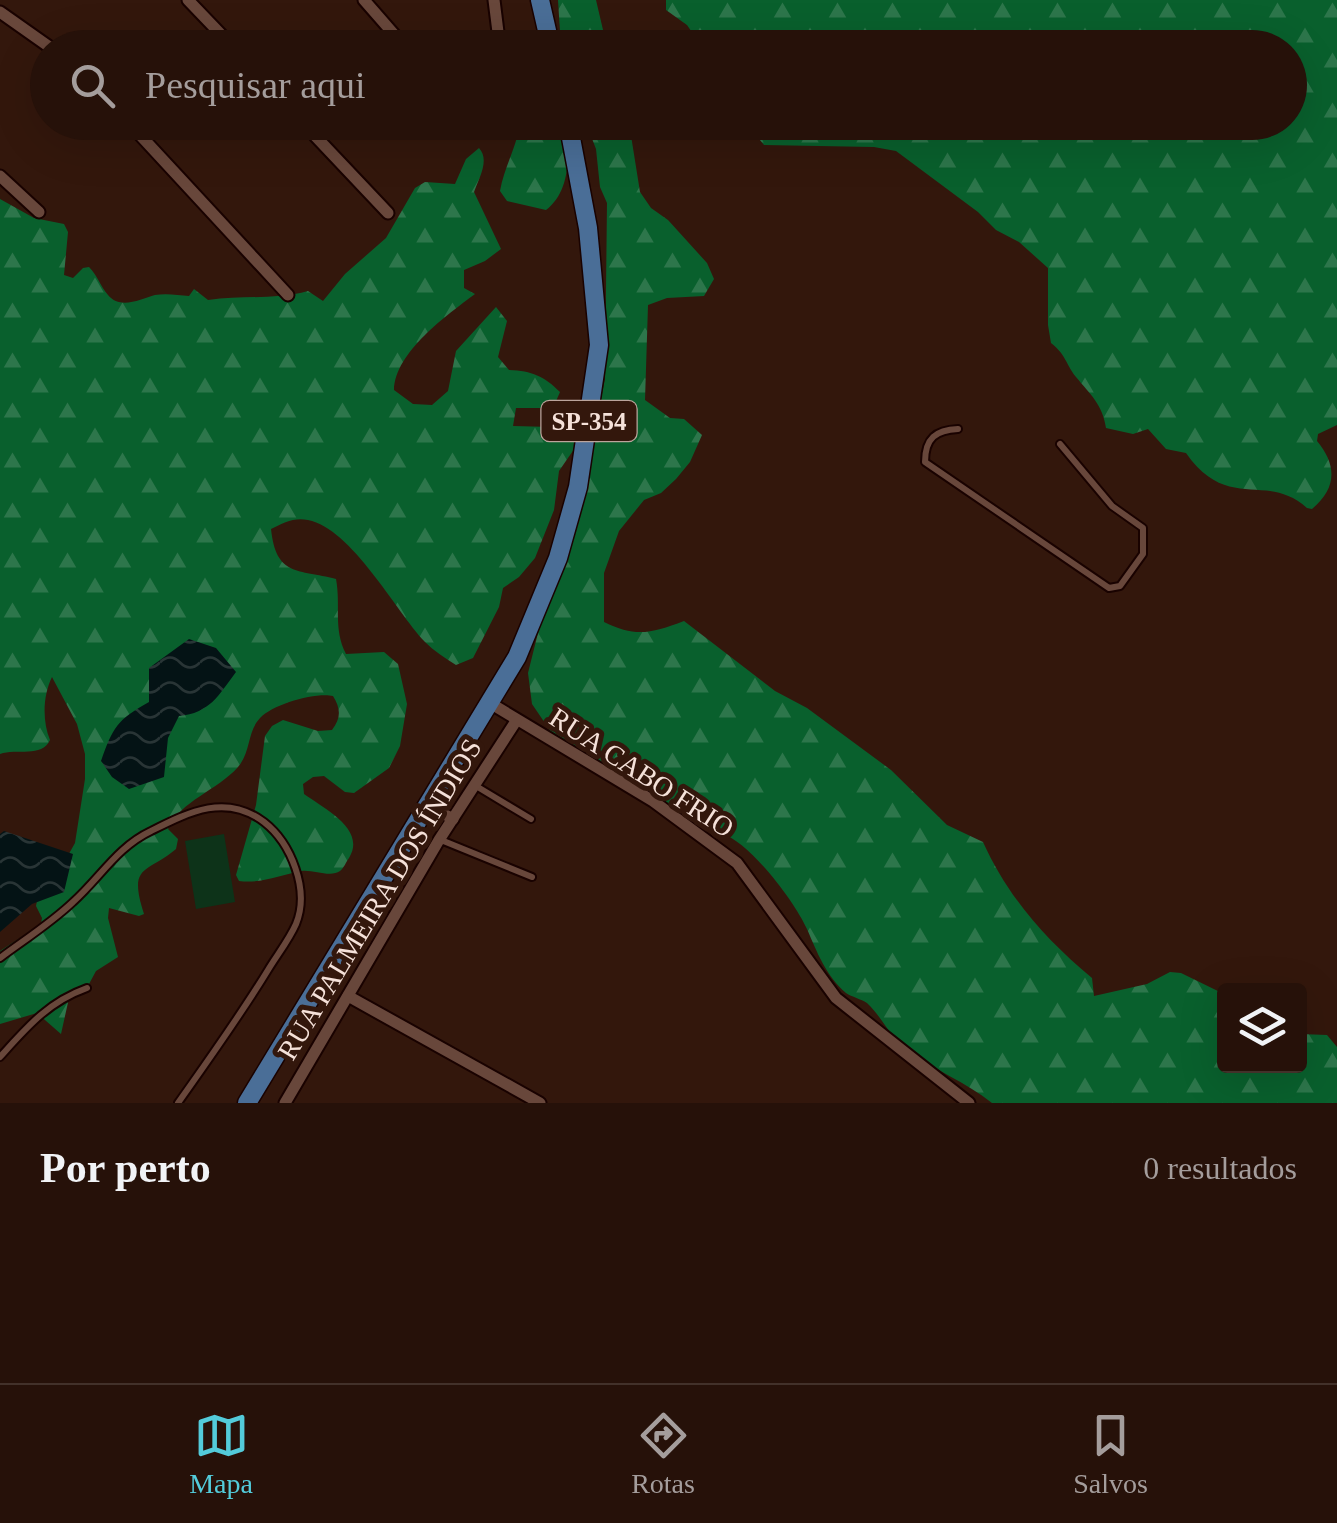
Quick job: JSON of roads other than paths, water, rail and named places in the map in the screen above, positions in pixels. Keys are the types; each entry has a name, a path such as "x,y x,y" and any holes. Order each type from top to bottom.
{"main road":[{"path":"540,0 547,30"},
{"name":"SP-354","path":"248,1103 490,703 524,642 558,558 578,487 599,345 582,184 572,140"}],"street":[{"path":"188,0 217,30"},
{"path":"364,0 390,30"},
{"path":"494,0 498,30"},
{"path":"0,12 30,33"},
{"path":"145,140 288,295"},
{"path":"319,140 388,213"},
{"path":"0,176 40,212"},
{"name":"RUA CABO FRIO","path":"490,703 652,801 736,864 836,998 969,1103"},
{"name":"RUA PALMEIRA DOS ÍNDIOS","path":"285,1103 440,840 516,721"},
{"path":"426,804 454,819"},
{"path":"348,996 540,1103"}],"lane":[{"path":"958,430 940,430 931,437 925,448 925,462 1110,588 1120,586 1142,554 1143,528 1112,506 1060,444"},
{"path":"476,786 531,819"},
{"path":"0,958 70,906 106,864 136,838 156,828 214,805 250,811 281,835 296,870 301,900 296,923 244,1010 178,1103"},
{"path":"440,840 532,877"},
{"path":"0,1057 40,1012 87,988"}],"water":[{"path":"189,639 216,648 236,672 206,707 179,716 168,738 164,777 129,789 112,777 101,761 105,749 123,720 149,702 149,668"},
{"path":"4,831 73,854 64,892 32,904 0,932 0,834"}]}
